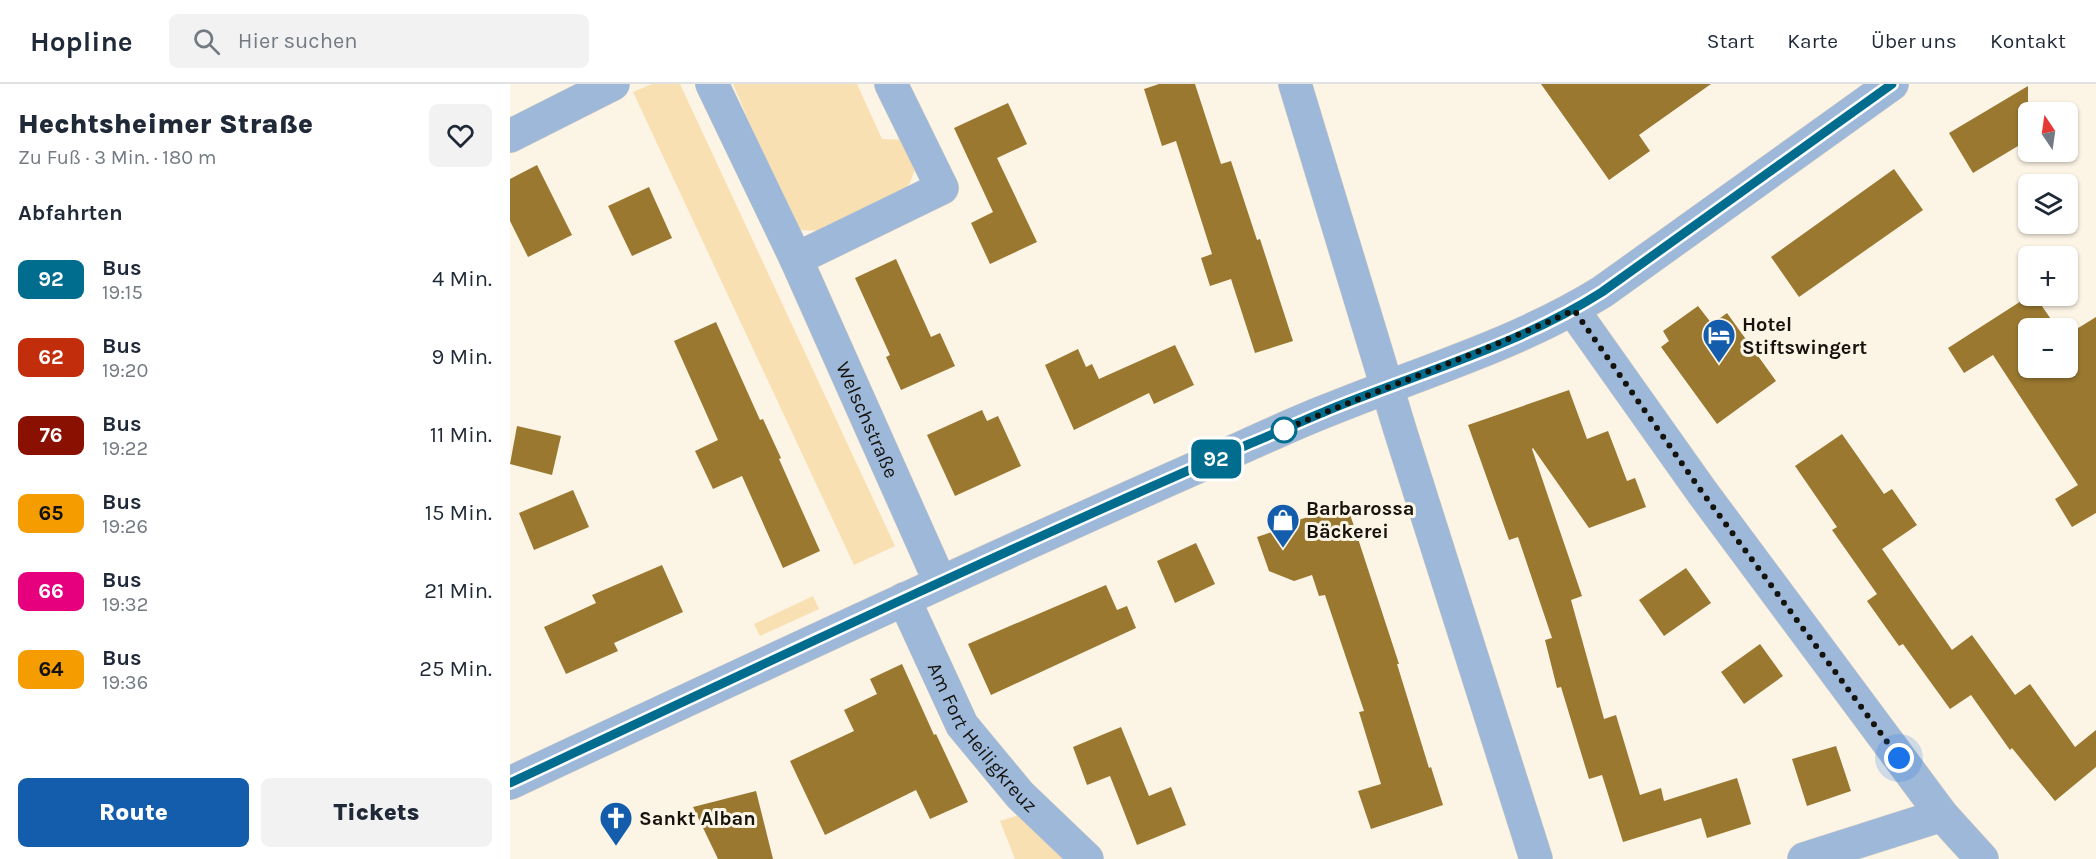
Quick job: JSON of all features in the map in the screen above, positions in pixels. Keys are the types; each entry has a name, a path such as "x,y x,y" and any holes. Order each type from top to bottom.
{"street":[{"path":"510,136 613,84"},
{"name":"Welschstraße","path":"712,84 796,259 940,582"},
{"path":"796,259 942,188 891,84"},
{"path":"1295,84 1387,388 1536,859"},
{"path":"510,783 940,582 1312,417 1506,341 1574,310 1892,84"},
{"path":"1574,310 1702,492 1942,815 1982,859"},
{"name":"Am Fort Heiligkreuz","path":"904,599 962,725 1020,795 1087,859"},
{"path":"1804,859 1942,815"}],"shaded area":[{"path":"652,84 680,84 895,546 854,565 633,92"},
{"path":"733,84 857,84 882,139 906,140 914,158 914,172 910,183 901,194 830,231 795,230"},
{"path":"813,596 819,609 760,636 754,624"},
{"path":"1028,812 1074,859 1015,859 1000,821"}],"building":[{"path":"1159,84 1195,84 1221,164 1231,161 1257,240 1260,239 1293,341 1255,353 1231,279 1210,286 1201,258 1212,254 1176,141 1162,146 1144,89"},
{"path":"1541,84 1711,84 1639,135 1650,151 1609,180"},
{"path":"2028,86 2028,102 2018,102 2018,146 1973,173 1949,133"},
{"path":"1008,103 1027,144 997,158 1037,242 990,264 971,223 993,212 954,128"},
{"path":"537,165 572,235 528,257 510,221 510,179"},
{"path":"1894,169 1923,210 1799,297 1771,257"},
{"path":"649,187 672,238 632,256 608,206"},
{"path":"896,259 931,337 940,333 955,366 901,390 886,357 890,355 855,278"},
{"path":"2018,303 2018,306 2042,306 2050,318 2018,318 2018,378 2078,378 2078,328 2096,317 2096,513 2072,527 2055,499 2078,485 1993,355 1964,373 1948,348"},
{"name":"Hotel Stiftswingert","path":"1698,306 1712,324 1727,313 1776,381 1717,424 1661,347 1669,341 1663,331"},
{"path":"716,322 760,420 763,419 781,458 779,459 820,551 783,568 742,476 713,489 695,451 718,440 674,341"},
{"path":"1175,345 1194,385 1154,404 1149,393 1074,430 1045,365 1078,349 1086,367 1092,364 1099,379"},
{"path":"1569,390 1587,439 1608,431 1627,481 1635,478 1646,507 1589,528 1532,449 1582,596 1571,600 1604,719 1616,715 1640,795 1661,788 1664,801 1737,778 1751,824 1707,838 1701,818 1623,842 1602,775 1589,779 1561,687 1557,688 1545,640 1552,638 1518,537 1509,540 1468,425"},
{"path":"982,410 987,421 998,416 1021,466 955,496 927,435"},
{"path":"517,426 561,436 552,475 510,464"},
{"path":"1842,434 1884,494 1892,489 1917,525 1882,549 1952,650 1972,635 2015,695 2030,684 2075,747 2096,730 2096,767 2055,801 2012,748 2010,750 1971,695 1950,709 1903,644 1899,646 1867,601 1877,594 1832,530 1837,527 1795,466"},
{"path":"573,490 589,527 534,550 519,513"},
{"path":"1347,505 1399,664 1397,664 1429,768 1431,767 1443,805 1371,829 1358,791 1381,784 1359,712 1364,711 1325,595 1319,596 1312,575 1294,581 1269,571 1257,537 1296,524 1295,521"},
{"path":"1196,543 1215,584 1175,603 1157,561"},
{"path":"662,565 683,612 614,643 618,651 566,674 544,627 596,603 592,595"},
{"path":"1686,568 1711,603 1664,636 1639,600"},
{"path":"1106,585 1117,610 1127,606 1136,628 991,695 968,644"},
{"path":"1760,644 1783,676 1744,704 1721,672"},
{"path":"902,664 968,802 930,819 916,790 825,835 790,761 854,731 844,710 877,694 870,679"},
{"path":"1121,727 1149,796 1171,787 1186,825 1137,845 1110,776 1087,785 1073,747"},
{"path":"1836,746 1851,791 1807,806 1792,759"},
{"path":"756,791 773,859 718,859 693,807"}],"bus line":[{"name":"92","path":"510,783 940,582 1166,480 1332,408 1506,341 1574,310 1892,84"}],"place":[{"name":"Hotel Stiftswingert","path":"1719,364"},
{"name":"Barbarossa Bäckerei","path":"1283,549"},
{"name":"Sankt Alban","path":"616,847"}],"route":[{"path":"1284,430 1281,431 1332,408 1506,341 1574,310 1702,492 1899,758"}]}
